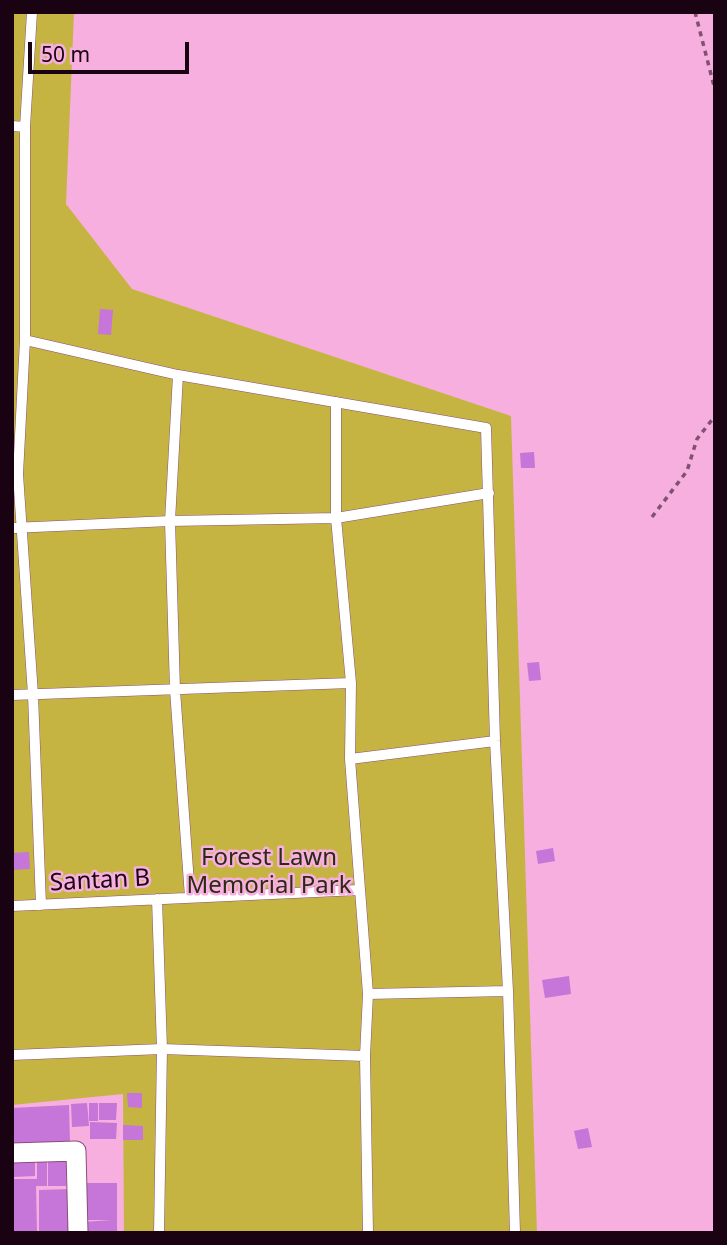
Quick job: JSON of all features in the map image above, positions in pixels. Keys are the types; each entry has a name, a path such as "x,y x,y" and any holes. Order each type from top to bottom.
{"street":[{"path":"12,1153 76,1151 78,1233"}],"lane":[{"path":"32,12 25,127 25,340 15,474 33,695 41,905"},
{"path":"12,126 25,127"},
{"path":"25,340 178,374 485,428 515,1233"},
{"path":"178,374 170,521 175,690 190,897"},
{"path":"336,402 336,518 351,683 350,758 368,994 365,1056 368,1233"},
{"path":"18,528 170,521 336,518 489,494"},
{"path":"12,695 351,683"},
{"path":"350,758 495,741"},
{"name":"Santan B","path":"12,906 359,890"},
{"path":"157,899 162,1049 159,1233"},
{"path":"368,994 508,991"},
{"path":"12,1055 162,1049 365,1056"}],"path":[{"path":"695,12 715,90"},
{"path":"652,517 687,471 697,439 715,416"}],"green space":[{"name":"Forest Lawn Memorial Park","path":"12,12 74,12 66,204 132,289 511,416 537,1233 124,1233 123,1094 12,1105"}],"building":[{"path":"100,309 113,310 111,335 98,334"},
{"path":"534,452 535,468 521,468 520,453"},
{"path":"539,662 541,680 529,681 527,663"},
{"path":"553,848 555,861 538,864 536,851"},
{"path":"29,852 30,869 12,870 12,853"},
{"path":"569,976 571,994 545,998 542,980"},
{"path":"127,1093 142,1093 142,1108 128,1107"},
{"path":"87,1103 89,1126 72,1127 71,1104"},
{"path":"89,1103 98,1103 98,1121 89,1121"},
{"path":"99,1103 117,1103 116,1120 99,1120"},
{"path":"69,1105 70,1144 12,1146 12,1108"},
{"path":"90,1122 117,1123 116,1139 90,1139"},
{"path":"123,1125 143,1126 143,1140 123,1140"},
{"path":"588,1128 592,1147 578,1149 574,1131"},
{"path":"12,1160 35,1160 35,1176 12,1177"},
{"path":"37,1161 47,1162 47,1186 36,1186 37,1233 12,1233 12,1179 37,1179"},
{"path":"48,1162 66,1162 66,1186 48,1186"},
{"path":"81,1183 117,1183 117,1233 83,1233 83,1222 112,1220 82,1220"},
{"path":"71,1189 71,1233 39,1233 39,1190"}]}
